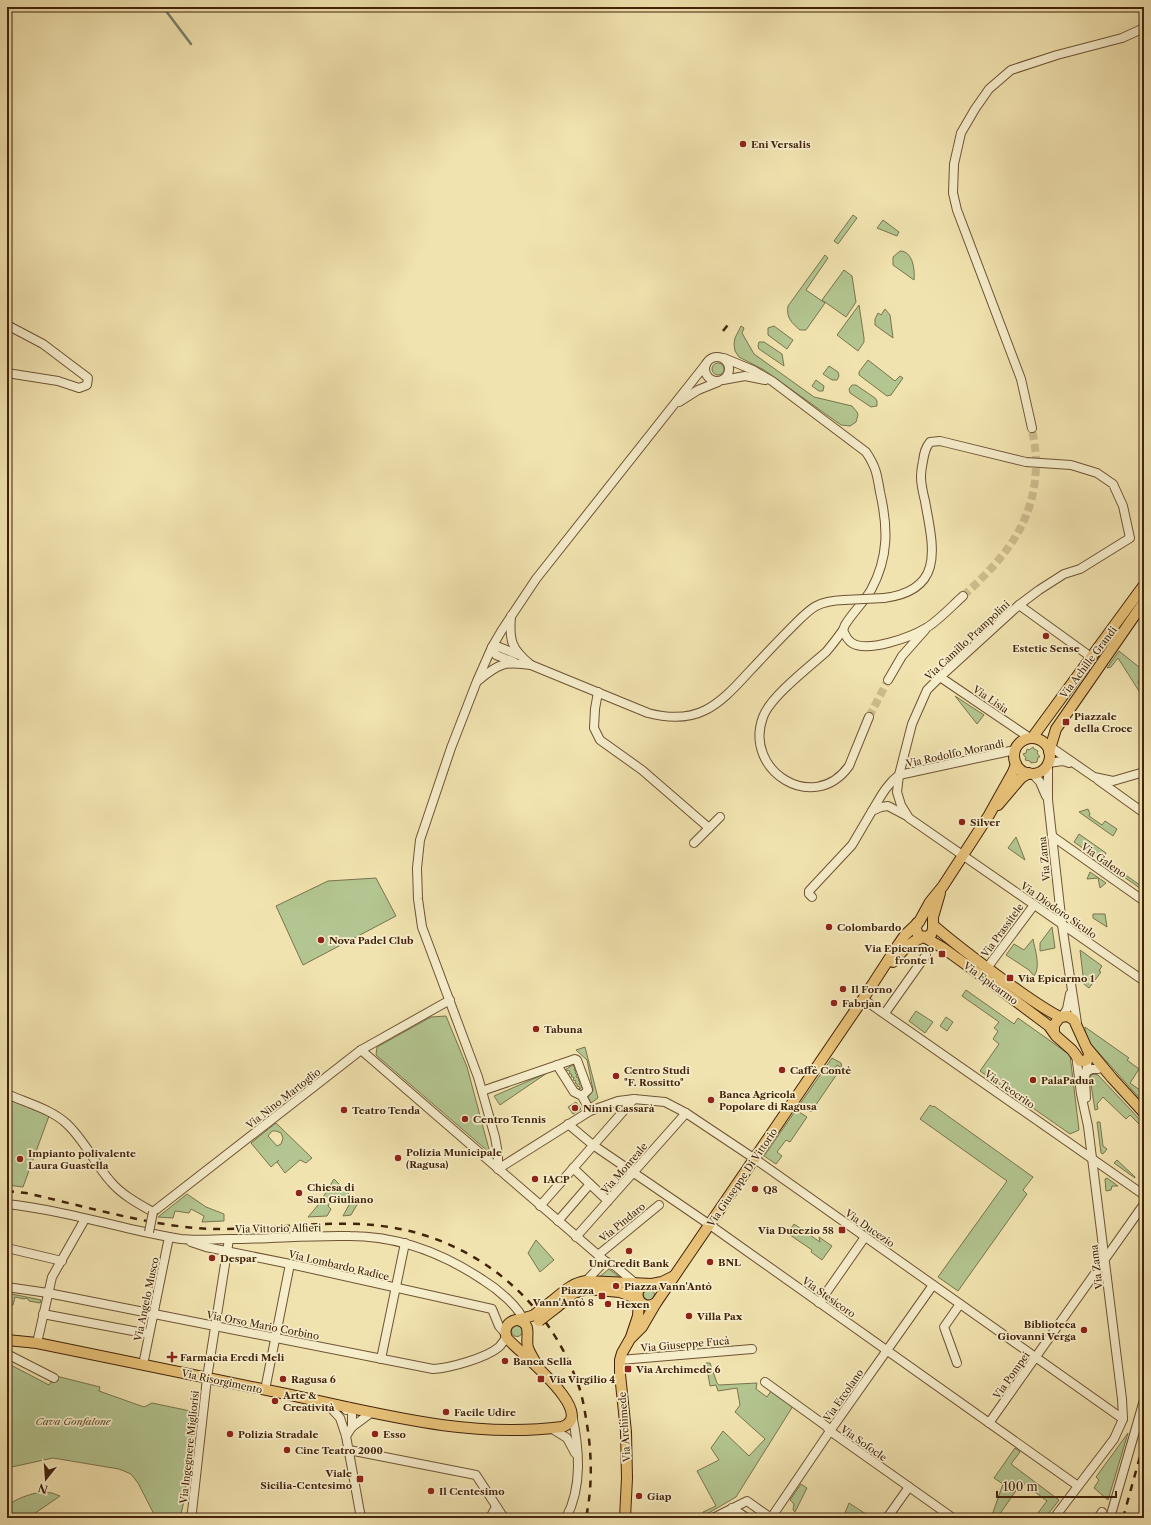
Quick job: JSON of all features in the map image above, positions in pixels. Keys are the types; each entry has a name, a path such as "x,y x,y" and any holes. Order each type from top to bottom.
{"main road":[{"name":"Via Achille Grandi","path":"1031,738 1144,585"},
{"name":"Via Achille Grandi","path":"1048,748 1056,729 1144,602"},
{"path":"989,815 1021,778 1031,773 1041,771 1048,764 1048,748 1038,739 1031,738 1021,742 1015,750 1014,755 1016,764 1023,771 1031,773"},
{"path":"924,937 916,932 918,923 930,902 943,886 989,815 1016,764"},
{"path":"876,980 908,945 915,940 931,934 933,929 932,925 934,910 943,886"},
{"path":"876,980 904,935 922,920 928,920 932,925"},
{"name":"Via Epicarmo","path":"932,925 949,940 1044,1008 1061,1017 1071,1018 1077,1023"},
{"name":"Via Epicarmo","path":"924,937 943,948 997,986 1049,1026 1056,1036 1065,1042 1084,1062"},
{"name":"Via Giuseppe Di Vittorio","path":"630,1339 642,1327 657,1302 876,980"},
{"path":"1054,1032 1054,1025 1061,1017"},
{"path":"1077,1023 1089,1055 1084,1062 1112,1078"},
{"path":"1085,1046 1144,1113"},
{"path":"630,1339 638,1316 638,1290 642,1286 668,1280 676,1275"},
{"path":"555,1304 570,1286 578,1282 586,1281 649,1284 659,1289 660,1295 657,1302 648,1306 642,1304 639,1300 620,1292 587,1289 574,1293 555,1304 524,1326 509,1323 506,1328 508,1338 520,1352 540,1369 565,1396 572,1414"},
{"path":"508,1338 521,1342 524,1326"},
{"path":"524,1326 529,1349 540,1369"},
{"name":"Via Archimede","path":"626,1518 626,1432 620,1360 622,1353 630,1339"},
{"name":"Via Risorgimento","path":"7,1340 37,1343 349,1408 470,1429 508,1431 561,1428 566,1426 571,1421 572,1414"}],"street":[{"path":"1032,428 1021,379 957,210 953,194 954,164 961,133 989,89 1011,70 1057,55 1122,38 1144,28"},
{"path":"7,325 43,344 88,378 87,385 79,388 58,381 7,372"},
{"path":"498,1169 496,1143 482,1091 450,1000 422,927 418,899 417,868 420,840 451,748 477,682 492,647 511,614 536,579 669,410 712,358 724,358 753,370 772,381 866,452 875,466 887,526 885,548 880,570 870,591 848,619 843,630 828,650 776,698 766,710 760,724 759,734 763,754 776,775 790,784 812,788 828,784 844,773 850,766 869,716"},
{"path":"706,364 705,372 707,376 714,381 721,381 728,375 730,368 729,364 724,358"},
{"path":"669,410 685,397 721,381 745,376 772,381"},
{"name":"Via Camillo Prampolini","path":"598,692 648,713 663,717 692,715 715,706 729,694 778,641 818,604 828,600 884,598 899,595 915,587 929,573 932,551 921,477 925,449 930,442 940,441 1026,462 1071,465 1097,473 1113,484 1123,506 1130,538 1080,569 1064,574 1038,590 1019,605 927,690 912,724 898,775 897,792 901,806 909,818 963,855"},
{"path":"888,680 902,656 926,628 963,596"},
{"path":"1019,605 1092,657"},
{"path":"511,614 509,634 519,655"},
{"path":"843,630 846,638 852,643 871,646 895,641 926,628"},
{"path":"492,647 499,647 519,655 532,665 598,692 594,728 600,740 642,770 709,828"},
{"path":"492,647 496,655 514,663"},
{"path":"477,682 493,668 503,664 514,663 532,665"},
{"name":"Via Lisia","path":"940,677 1031,738"},
{"path":"1048,748 1094,777 1144,813"},
{"name":"Via Rodolfo Morandi","path":"898,775 1015,750"},
{"path":"1048,800 1048,764 1063,761 1076,766"},
{"path":"1094,777 1113,781 1144,772"},
{"path":"1031,773 1040,782 1048,800"},
{"path":"812,898 809,892 852,844 885,789 898,775"},
{"name":"Via Zama","path":"1048,800 1062,925 1077,1023"},
{"path":"872,811 880,807 888,806 909,818"},
{"path":"694,843 720,817"},
{"name":"Via Galeno","path":"1052,836 1144,901"},
{"name":"Via Diodoro Siculo","path":"963,855 1144,981"},
{"name":"Via Prassitele","path":"987,968 1034,904"},
{"path":"885,1013 926,955"},
{"path":"1061,1017 1067,1009 1071,987"},
{"name":"Via Teocrito","path":"864,999 1144,1195"},
{"name":"Via Nino Martoglio","path":"153,1212 361,1050 450,1000"},
{"path":"361,1050 576,1237 635,1283"},
{"path":"482,1091 577,1059 588,1090 582,1096"},
{"path":"1084,1062 1081,1094 1086,1113"},
{"path":"1084,1062 1086,1113"},
{"path":"557,1065 574,1092 582,1096 590,1111"},
{"path":"7,1094 53,1113 66,1123 76,1134 111,1182 123,1193 153,1212 149,1232"},
{"path":"540,1206 634,1099"},
{"name":"Via Ducezio","path":"498,1169 590,1111 618,1101 634,1099 664,1102 686,1113 755,1159 1123,1419"},
{"name":"Via Monreale","path":"576,1237 686,1113"},
{"name":"Via Zama","path":"1086,1113 1122,1399 1123,1419"},
{"name":"Via Stesicoro","path":"568,1124 593,1145 710,1225 1078,1486"},
{"path":"573,1168 608,1201"},
{"path":"558,1221 590,1184"},
{"name":"Via Vittorio Alfieri","path":"7,1204 40,1208 182,1239 351,1236 405,1243 434,1253 466,1268 488,1283 502,1294 519,1311 524,1326"},
{"name":"Via Pompei","path":"990,1423 1144,1204"},
{"name":"Via Pindaro","path":"586,1281 601,1258 659,1205"},
{"path":"37,1343 52,1277 85,1219"},
{"name":"Via Angelo Musco","path":"142,1364 169,1237"},
{"path":"819,1303 865,1237"},
{"name":"Via Lombardo Radice","path":"182,1239 206,1247 492,1309 499,1326 508,1338"},
{"name":"Via Ingegnere Migliorisi","path":"190,1518 192,1512 207,1378 229,1239"},
{"path":"243,1254 237,1249 239,1242 244,1239"},
{"path":"381,1359 405,1243"},
{"path":"7,1248 62,1261"},
{"path":"265,1390 290,1264"},
{"name":"Via Ercolano","path":"771,1518 830,1431 933,1285"},
{"name":"Via Orso Mario Corbino","path":"7,1287 48,1293 153,1313 433,1369 442,1368 480,1357 500,1346 508,1338"},
{"path":"956,1362 944,1327 960,1304"},
{"path":"43,1314 149,1334"},
{"name":"Via Giuseppe Fucà","path":"620,1360 752,1348"},
{"path":"7,1354 54,1378"},
{"name":"Via Sofocle","path":"765,1382 826,1426 830,1431 953,1518"},
{"path":"1110,1518 1144,1400"},
{"path":"320,1401 331,1408 340,1418 349,1450 361,1518"},
{"path":"340,1418 344,1411 349,1408 352,1412 352,1426"},
{"path":"346,1436 352,1426 372,1412"},
{"path":"566,1518 576,1492 578,1463 572,1414"},
{"path":"1054,1518 1114,1439 1123,1419"},
{"path":"551,1428 567,1438 574,1448 578,1463"},
{"path":"349,1450 476,1475 504,1518"},
{"path":"887,1518 909,1487"},
{"path":"713,1518 747,1501 771,1518"},
{"path":"490,1518 496,1507"},
{"path":"732,1508 747,1518"}],"green space":[{"path":"853,215 857,218 838,244 834,241"},
{"path":"883,220 899,232 897,236 877,228"},
{"path":"900,251 908,254 912,262 914,280 893,265 893,257"},
{"path":"825,255 828,258 806,290 825,303 806,330 800,330 789,317 788,306"},
{"path":"844,270 852,276 856,302 846,317 822,300"},
{"path":"859,305 864,342 858,351 837,335"},
{"path":"885,309 890,315 893,338 875,325 875,319 878,313 881,315"},
{"path":"741,326 744,328 742,333 754,354 814,397 852,406 858,415 856,422 850,426 841,425 764,370 739,357 735,351 734,344 735,338"},
{"path":"774,326 793,340 787,349 768,335 768,328"},
{"path":"759,342 764,342 782,354 784,366 759,349"},
{"path":"868,360 895,381 900,376 903,378 891,395 887,396 859,375 859,372"},
{"path":"718,363 722,365 724,369 722,373 718,375 714,373 712,369 714,365"},
{"path":"829,366 838,372 839,376 837,380 832,380 823,374"},
{"path":"816,380 824,386 823,391 819,391 812,386"},
{"path":"852,385 856,385 875,398 877,401 877,406 871,407 850,393 849,389"},
{"path":"1119,651 1144,671 1144,674 1138,682 1144,691 1144,699 1118,658 1111,667 1107,668"},
{"path":"955,696 984,715 977,724"},
{"path":"1033,747 1038,751 1037,753 1040,757 1038,757 1037,762 1031,763 1030,761 1025,760 1026,758 1023,754 1026,753 1027,749 1029,750"},
{"path":"1088,809 1090,814 1089,816 1102,825 1105,821 1117,829 1113,836 1079,812"},
{"path":"1079,834 1106,853 1103,859 1144,888 1144,891 1074,842"},
{"path":"1016,837 1025,860 1008,848"},
{"path":"1090,872 1106,883 1100,888 1098,878 1087,879"},
{"name":"Nova Padel Club","path":"376,878 396,916 303,965 276,906 328,881"},
{"path":"1093,914 1105,914 1107,927 1093,918"},
{"path":"1052,927 1055,948 1040,951 1040,943"},
{"path":"1033,939 1037,963 1034,976 1029,970 1006,955 1014,944 1024,950"},
{"path":"1080,950 1102,966 1099,971 1101,972 1089,988 1084,984"},
{"name":"PalaPadua","path":"966,990 1014,1024 1018,1018 1070,1055 1079,1130 1070,1134 980,1071 999,1044 993,1039 998,1031 994,1028 999,1022 962,996"},
{"path":"916,1011 933,1022 925,1033 909,1021"},
{"name":"Centro Tennis","path":"446,1016 467,1067 490,1153 376,1055 377,1047 431,1017"},
{"path":"946,1017 953,1022 947,1031 940,1026"},
{"path":"1085,1027 1129,1058 1127,1060 1139,1069 1130,1083 1144,1093 1144,1103 1090,1043 1085,1034"},
{"path":"585,1047 598,1098 591,1103 588,1097 593,1090 587,1060 576,1050"},
{"path":"832,1058 841,1063 842,1068 837,1065 833,1071 837,1074 811,1112 800,1104"},
{"path":"574,1064 574,1070 576,1071 575,1073 577,1075 576,1077 579,1078 579,1084 583,1087 579,1089 580,1087 575,1083 576,1081 573,1080 574,1077 571,1077 572,1074 569,1074 570,1071 565,1070"},
{"path":"547,1073 500,1105 494,1096"},
{"path":"1091,1075 1098,1075 1144,1124 1144,1129 1130,1115 1126,1119 1103,1097 1097,1104 1098,1109 1095,1110 1090,1078"},
{"name":"Impianto polivalente Laura Guastella","path":"7,1099 49,1116 23,1187 7,1185"},
{"path":"576,1102 581,1109 573,1114 568,1107"},
{"path":"930,1105 933,1107 934,1106 1033,1177 1023,1190 1027,1194 958,1291 938,1277 1007,1181 920,1119"},
{"path":"796,1110 807,1117 790,1142 786,1140 777,1152 782,1156 776,1164 764,1156"},
{"path":"1097,1122 1100,1122 1103,1146 1107,1149 1103,1154 1101,1153"},
{"path":"276,1123 312,1158 306,1163 300,1160 285,1173 277,1162 279,1160 271,1167 251,1143","holes":["272,1131 281,1133 283,1138 281,1144 277,1146 268,1136"]},
{"path":"1117,1160 1135,1177 1135,1178 1114,1163"},
{"path":"1107,1178 1118,1186 1112,1186 1111,1190 1106,1191 1105,1179"},
{"path":"334,1179 358,1203 351,1215 343,1216 350,1203 334,1194 328,1206 331,1209 327,1216 308,1217 319,1204"},
{"path":"187,1194 206,1207 224,1214 224,1221 202,1222 204,1216 191,1209 189,1213 175,1211 173,1218 158,1217"},
{"path":"794,1224 820,1242 819,1237 832,1246 822,1260 811,1252 812,1250 790,1235 791,1233 788,1232"},
{"path":"536,1240 554,1260 540,1272 528,1253"},
{"path":"609,1269 622,1279 598,1278"},
{"path":"647,1290 651,1290 653,1291 653,1299 647,1300 644,1297 644,1293"},
{"path":"7,1293 41,1300 40,1303 29,1301 27,1298 24,1299 15,1297 13,1305 7,1305"},
{"path":"515,1326 519,1326 521,1327 521,1335 515,1336 512,1333 512,1329"},
{"name":"Cava Gonfalone","path":"7,1363 49,1385 56,1376 100,1387 99,1391 144,1407 152,1403 195,1412 184,1501 181,1514 178,1518 156,1518 138,1483 131,1474 119,1469 53,1458 7,1468"},
{"path":"706,1363 710,1363 719,1385 757,1383 756,1389 767,1397 771,1391 793,1406 736,1497 698,1518 697,1517 703,1514 703,1512 716,1506 697,1471 719,1460 711,1448 723,1431 749,1456 765,1439 735,1412 740,1405 737,1388 718,1391 716,1385 710,1386"},
{"path":"1128,1433 1108,1500 1094,1488 1099,1480 1096,1477"},
{"path":"1015,1448 1020,1452 1011,1464 1059,1500 1045,1518 1034,1518 1047,1501 1022,1482 997,1518 991,1518 1003,1484 994,1478"},
{"path":"801,1484 807,1488 795,1512 793,1510 794,1504 790,1500"},
{"path":"40,1492 52,1493 60,1496 28,1518 7,1518 7,1508 9,1505 22,1497"},
{"path":"849,1503 866,1514 863,1518 843,1518"}],"waterway":[{"path":"163,7 191,44"}],"tunnel":[{"path":"963,596 993,567 1016,536 1025,519 1031,501 1035,481 1036,455 1032,428"},
{"path":"869,717 888,680"}],"railway":[{"path":"723,331 731,321"},
{"path":"7,1191 26,1193 153,1222 195,1228 243,1229 316,1224 365,1224 389,1227 420,1234 450,1245 478,1259 503,1278 526,1299 546,1323 563,1350 576,1379 584,1404 590,1453 591,1474 586,1518"},
{"path":"1123,1518 1144,1442"}],"place":[{"name":"Eni Versalis","path":"743,144"},
{"name":"Estetic Sense","path":"1046,636"},
{"name":"Piazzale della Croce","path":"1066,722"},
{"name":"Silver","path":"962,822"},
{"name":"Colombardo","path":"829,927"},
{"name":"Nova Padel Club","path":"321,940"},
{"name":"Via Epicarmo fronte 1","path":"942,954"},
{"name":"Via Epicarmo 1","path":"1010,978"},
{"name":"Il Forno","path":"843,989"},
{"name":"Fabrjan","path":"834,1003"},
{"name":"Tabuna","path":"536,1029"},
{"name":"Caffè Contè","path":"782,1070"},
{"name":"Centro Studi \"F. Rossitto\"","path":"616,1076"},
{"name":"PalaPadua","path":"1033,1080"},
{"name":"Banca Agricola Popolare di Ragusa","path":"711,1100"},
{"name":"Ninni Cassarà","path":"575,1108"},
{"name":"Teatro Tenda","path":"344,1110"},
{"name":"Centro Tennis","path":"465,1119"},
{"name":"Polizia Municipale (Ragusa)","path":"398,1158"},
{"name":"Impianto polivalente Laura Guastella","path":"20,1159"},
{"name":"IACP","path":"535,1179"},
{"name":"Q8","path":"755,1189"},
{"name":"Chiesa di San Giuliano","path":"299,1193"},
{"name":"Via Ducezio 58","path":"842,1230"},
{"name":"UniCredit Bank","path":"629,1251"},
{"name":"Despar","path":"212,1258"},
{"name":"BNL","path":"710,1262"},
{"name":"Piazza Vann'Antò","path":"616,1286"},
{"name":"Piazza Vann'Antò 8","path":"602,1296"},
{"name":"Hexen","path":"608,1304"},
{"name":"Villa Pax","path":"689,1316"},
{"name":"Biblioteca Giovanni Verga","path":"1084,1330"},
{"name":"Farmacia Eredi Meli","path":"172,1357"},
{"name":"Banca Sella","path":"505,1361"},
{"name":"Via Archimede 6","path":"628,1369"},
{"name":"Ragusa 6","path":"283,1379"},
{"name":"Via Virgilio 4","path":"541,1379"},
{"name":"Arte & Creatività","path":"275,1401"},
{"name":"Facile Udire","path":"446,1412"},
{"name":"Polizia Stradale","path":"230,1434"},
{"name":"Esso","path":"375,1434"},
{"name":"Cine Teatro 2000","path":"287,1450"},
{"name":"Viale Sicilia-Centesimo","path":"360,1479"},
{"name":"Il Centesimo","path":"431,1491"},
{"name":"Giap","path":"639,1496"}]}
